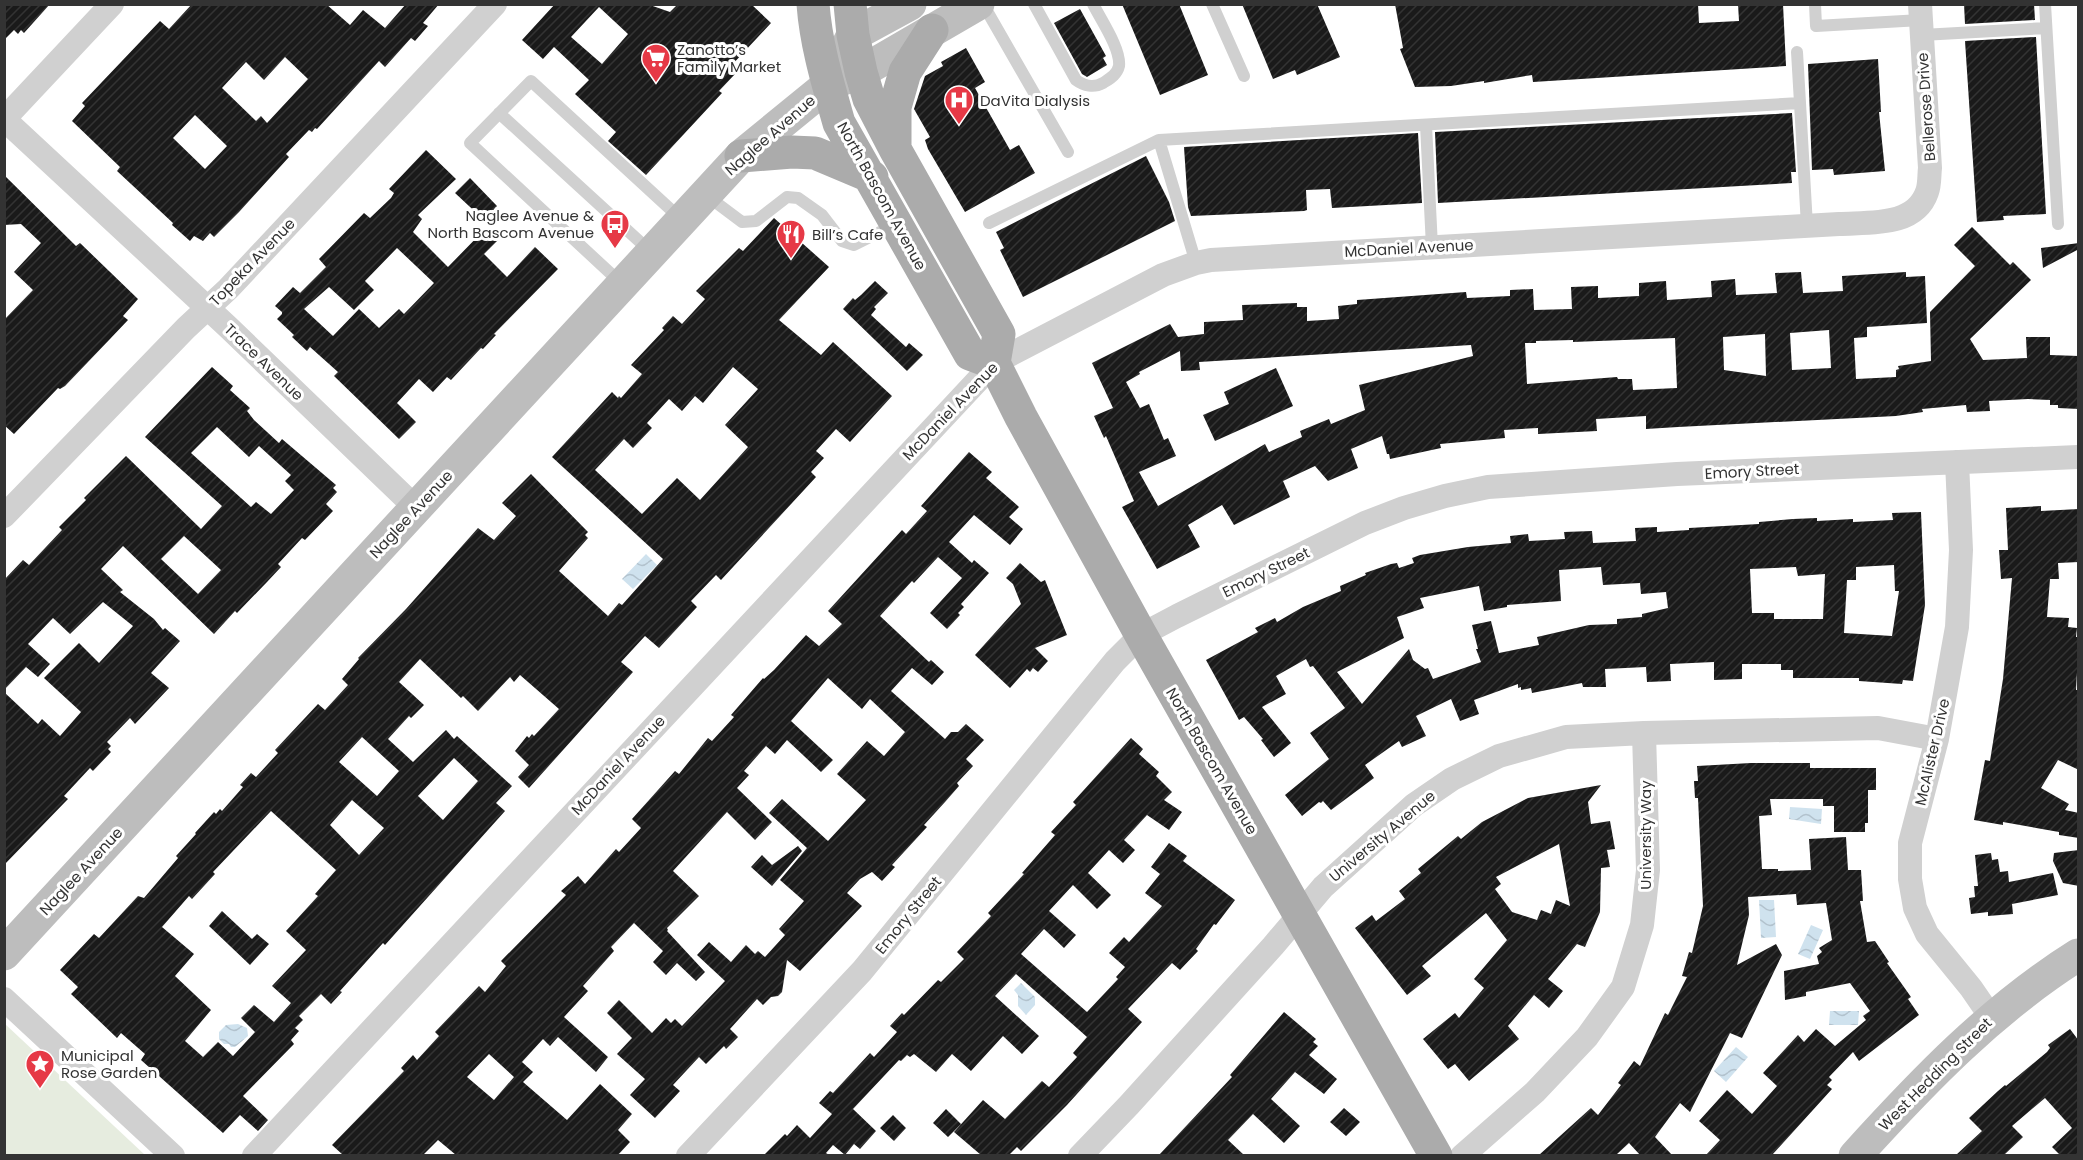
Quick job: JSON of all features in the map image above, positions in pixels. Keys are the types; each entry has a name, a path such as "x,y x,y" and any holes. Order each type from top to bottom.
{"main road":[{"name":"North Bascom Avenue","path":"813,4 815,27 839,123 872,177 970,354 994,363 1140,635 1436,1155"},
{"path":"910,4 852,20 861,72 870,99 895,149 999,334 994,363"},
{"name":"Naglee Avenue","path":"4,954 741,156 828,85 861,72 978,4"},
{"name":"Naglee Avenue","path":"828,85 852,20"},
{"path":"895,149 896,107 900,88 905,72 932,30"},
{"path":"741,156 792,152 814,153 872,177"},
{"name":"West Hedding Street","path":"1855,1155 1948,1057 1991,1017 2079,955"}],"street":[{"path":"4,119 112,4"},
{"name":"Topeka Avenue","path":"4,516 228,289 495,4"},
{"name":"Bellerose Drive","path":"1920,207 1928,190 1930,168 1921,20"},
{"name":"Trace Avenue","path":"4,119 207,308 416,508"},
{"name":"McDaniel Avenue","path":"254,1155 994,363 1163,275 1196,263 1263,256 1878,222 1904,218 1920,207"},
{"name":"Emory Street","path":"688,1155 862,971 1115,661 1140,635 1365,523 1445,496 1488,488 1677,474 2079,457"},
{"name":"McAlister Drive","path":"1957,462 1961,550 1957,627 1936,739 1910,843 1910,879 1915,908 1927,934 1971,988 1991,1017"},
{"name":"University Avenue","path":"1080,1155 1129,1106 1324,885 1413,805 1452,779 1499,756 1566,736 1878,728 1936,739"},
{"name":"University Way","path":"1462,1155 1535,1092 1587,1037 1623,987 1642,925 1648,870 1644,733"},
{"path":"4,999 173,1155"}],"lane":[{"path":"984,4 1068,152"},
{"path":"1034,4 1076,80 1083,86 1098,86 1114,77 1119,66 1115,47 1093,4"},
{"path":"1212,4 1244,76"},
{"path":"1815,4 1816,26 1921,20 2046,28"},
{"path":"2045,4 2058,224"},
{"path":"1797,52 1807,226"},
{"path":"622,284 470,143 531,81 682,220"},
{"path":"989,223 1159,140 1800,103"},
{"path":"499,113 652,252"},
{"path":"1426,125 1432,247"},
{"path":"1159,140 1196,263"},
{"path":"705,195 742,222 756,221 787,196 798,198 822,215 842,241 854,245 897,223"}],"shaded area":[{"name":"Municipal Rose Garden","path":"5,1024 145,1155 5,1155"}],"water":[{"path":"646,554 657,565 633,589 622,579"},
{"path":"1790,807 1822,809 1821,824 1789,819"},
{"path":"1759,900 1774,900 1776,937 1761,938"},
{"path":"1811,925 1823,930 1810,959 1798,954"},
{"path":"1021,983 1035,997 1035,1005 1026,1015 1018,1006 1018,995 1014,990"},
{"path":"1830,1011 1859,1011 1858,1025 1829,1025"},
{"path":"238,1024 247,1028 248,1036 235,1047 224,1044 219,1039 219,1032 226,1025"},
{"path":"1736,1047 1748,1057 1726,1082 1714,1071"}],"building":[{"path":"4,4 50,4 24,33 21,30 18,34 14,30 4,40"},
{"path":"192,4 326,4 350,25 363,10 385,28 406,4 439,4 423,23 428,26 415,41 411,38 385,67 379,61 317,129 315,128 312,132 309,130 286,154 289,157 239,212 214,237 210,233 203,241 194,236 190,241 172,225 173,223 117,171 120,167 72,121 85,106 82,103 160,21 169,29","holes":["285,57 308,79 267,123 261,116 256,121 222,88 246,62 264,80","195,115 227,146 205,169 173,138"]},
{"name":"Zanotto’s Family Market","path":"555,4 647,4 670,12 678,4 751,4 771,23 730,67 736,73 719,91 722,93 646,175 608,141 616,132 575,94 589,80 554,47 543,59 522,40","holes":["599,7 628,34 602,64 571,37"]},
{"path":"1122,4 1179,4 1208,75 1160,95"},
{"path":"1242,4 1317,4 1340,57 1297,75 1295,70 1273,79"},
{"path":"1395,4 1698,4 1699,23 1739,21 1738,4 1783,4 1786,66 1533,82 1532,75 1484,83 1484,81 1451,86 1415,87 1400,49 1403,48"},
{"path":"1964,4 2034,4 2035,20 1965,24"},
{"path":"1080,9 1106,56 1103,58 1107,65 1087,77 1082,74 1054,23"},
{"path":"2036,37 2046,214 2003,216 2004,220 1977,222 1965,41"},
{"name":"DaVita Dialysis","path":"966,48 985,82 975,88 1010,150 1019,145 1035,173 965,212 928,149 925,140 930,137 914,109 925,76 943,66 941,62"},
{"path":"1878,59 1881,112 1879,112 1885,171 1834,175 1833,169 1812,170 1808,64"},
{"path":"1792,113 1796,172 1791,172 1792,183 1438,203 1435,132"},
{"path":"1418,133 1422,203 1332,208 1330,189 1306,190 1307,210 1304,211 1191,216 1188,207 1184,147"},
{"path":"426,150 456,179 418,215 422,219 413,232 448,267 486,228 498,240 484,254 507,277 535,247 558,269 451,380 447,377 433,392 419,379 397,403 416,422 399,439 334,376 338,372 310,347 307,351 292,337 294,335 277,319 282,312 275,306 293,287 300,293 326,267 319,259 364,213 370,218 391,198 394,193 389,189","holes":["397,248 434,283 404,314 399,309 379,328 359,309 333,336 304,309 329,287 354,310 374,290 365,281"]},
{"path":"1146,156 1169,202 1175,221 1023,297 1000,250 1004,248 996,232"},
{"path":"4,175 76,246 80,243 138,299 123,316 128,320 65,386 58,388 14,434 4,425 4,320 33,290 14,272 41,243 21,224 4,225"},
{"path":"470,178 497,206 484,220 455,193"},
{"path":"774,218 829,267 779,320 821,355 833,342 892,396 850,442 836,429 816,451 824,458 811,472 816,477 721,580 716,575 691,601 697,607 659,648 645,636 621,662 633,672 529,788 518,777 529,765 515,751 527,736 529,738 532,734 534,736 559,709 520,675 514,682 510,677 478,711 420,659 399,682 424,705 411,718 409,716 388,739 413,762 446,730 454,739 457,736 512,786 496,803 505,811 385,945 383,943 331,1004 321,994 299,1016 303,1020 295,1028 299,1031 291,1040 294,1044 243,1096 268,1120 258,1131 240,1115 223,1133 141,1060 145,1054 121,1033 117,1038 71,994 78,987 60,970 94,934 99,938 138,896 144,898 178,858 176,856 195,833 214,812 216,814 220,809 222,811 243,787 240,785 251,773 256,777 278,753 275,750 318,704 325,710 348,685 342,679 358,658 406,609 478,528 494,540 516,516 502,503 531,474 588,532 585,535 588,538 559,571 608,616 619,603 622,605 663,559 552,457 612,392 621,398 642,374 631,365 664,330 662,328 673,316 682,324 705,299 696,291 739,248 743,251","holes":["733,367 758,389 725,425 748,447 700,500 677,478 642,514 595,470 624,439 633,448 652,428 647,423 669,399 682,411 695,396 703,403","362,737 399,771 377,796 339,762","454,758 478,781 443,820 418,796","352,800 384,828 359,855 330,825","271,811 336,870 315,894 318,896 286,931 306,950 272,986 291,1003 274,1022 254,1005 241,1018 255,1032 233,1056 218,1042 203,1057 185,1041 211,1010 175,976 194,954 162,927 189,896 192,899 215,874 213,872"]},
{"path":"1972,227 2010,265 2013,262 2031,280 1970,339 1983,360 2027,358 2026,337 2050,337 2050,355 2079,356 2079,409 2058,408 2058,405 2050,405 2050,400 2028,399 1989,401 1990,411 1967,412 1966,405 1922,409 1923,412 1896,416 1646,429 1646,416 1596,419 1597,431 1538,434 1538,428 1504,430 1505,438 1440,444 1441,448 1390,459 1382,436 1351,449 1358,468 1328,481 1315,466 1283,481 1290,497 1234,525 1222,505 1188,525 1200,547 1157,569 1122,507 1134,501 1106,436 1104,438 1094,416 1113,408 1092,363 1170,324 1178,337 1204,334 1204,322 1243,320 1242,305 1297,303 1297,307 1307,307 1307,321 1339,319 1338,306 1357,304 1357,300 1466,292 1467,298 1510,296 1510,290 1533,289 1534,310 1572,309 1571,287 1598,286 1598,298 1639,296 1639,283 1666,281 1667,300 1712,297 1711,281 1735,279 1736,295 1777,293 1775,273 1801,272 1803,293 1843,291 1842,276 1906,272 1906,277 1925,276 1927,323 1867,327 1867,337 1854,338 1856,379 1896,377 1898,366 1931,361 1930,312 1975,266 1954,245","holes":["1829,330 1831,368 1792,370 1790,333","1765,334 1766,376 1724,370 1723,337","1675,338 1677,388 1633,390 1632,379 1618,379 1617,377 1527,384 1525,343 1573,340 1573,342","1471,345 1473,356 1359,385 1365,410 1331,424 1329,419 1300,431 1302,437 1269,452 1265,444 1158,506 1139,472 1176,456 1168,438 1164,440 1149,404 1140,408 1126,382 1140,374 1139,372 1180,351 1181,371 1200,370 1199,362"]},
{"path":"2079,243 2079,249 2043,268 2041,248"},
{"path":"875,281 888,293 874,307 876,309 871,315 906,347 909,343 923,355 907,371 843,309"},
{"path":"212,367 233,386 230,390 250,408 247,411 254,420 279,443 282,439 336,485 333,488 337,492 326,504 333,511 305,540 302,538 278,564 281,567 214,634 123,546 101,569 123,590 120,592 154,619 163,630 165,628 180,641 151,673 169,688 135,724 130,718 107,742 111,746 108,749 111,752 93,771 90,768 64,796 68,799 4,865 4,692 38,724 42,719 60,736 81,712 44,678 79,643 99,663 133,626 103,602 70,634 53,618 28,644 50,664 38,677 26,667 4,690 4,580 23,560 29,565 62,530 59,527 86,500 84,498 126,456 201,529 222,506 145,437","holes":["217,427 249,457 259,446 291,475 285,481 294,490 271,514 256,502 251,507 191,453","184,536 221,570 198,594 161,559"]},
{"path":"1276,368 1293,406 1215,441 1203,415 1229,404 1224,392"},
{"path":"969,452 992,472 986,478 1019,507 1009,517 1023,529 1010,545 974,515 949,542 972,563 974,560 989,573 961,604 964,607 958,613 960,615 947,629 930,613 962,578 938,557 880,616 929,662 931,660 944,672 932,685 912,668 891,691 945,739 951,732 958,732 966,724 984,740 966,759 973,766 957,783 959,786 924,825 927,827 892,865 895,867 882,881 872,872 860,879 847,893 862,906 800,971 787,960 782,992 778,996 771,997 763,1005 757,999 730,1029 738,1037 726,1049 724,1046 706,1064 699,1057 673,1085 680,1091 655,1118 630,1095 645,1079 617,1054 632,1038 607,1013 619,1000 652,1033 666,1018 671,1023 675,1019 682,1026 725,981 697,955 709,942 731,962 746,945 755,954 758,951 765,957 785,935 779,929 804,901 780,880 807,848 769,813 782,799 828,841 866,800 837,774 867,741 884,756 905,732 870,699 862,709 828,678 791,721 833,760 821,772 787,740 775,754 766,746 744,771 749,775 737,788 772,822 755,840 727,812 673,871 699,896 667,928 667,931 705,972 696,981 677,963 666,975 653,962 663,951 634,923 611,947 614,951 583,986 588,991 564,1017 608,1057 596,1072 558,1037 550,1046 543,1039 522,1062 533,1072 523,1082 567,1120 600,1084 632,1114 618,1130 630,1142 618,1155 456,1155 438,1140 423,1155 343,1155 332,1145 404,1071 401,1068 413,1055 417,1060 439,1036 435,1032 479,986 485,992 506,966 501,961 566,895 561,891 578,876 585,884 616,849 619,852 641,828 632,819 675,771 679,774 708,738 712,741 734,717 731,715 763,678 774,670 806,635 819,646 842,624 828,611 902,530 906,534 927,511 921,506","holes":["489,1054 514,1077 494,1100 467,1077"]},
{"path":"2041,506 2041,511 2079,509 2079,562 2058,563 2059,579 2050,579 2047,617 2069,618 2068,627 2077,628 2076,637 2079,637 2076,690 2079,690 2079,770 2058,760 2041,788 2069,804 2065,810 2079,813 2079,838 2003,822 2003,825 1974,820 1985,760 1990,761 2003,679 2012,578 2001,579 1999,550 2008,550 2006,508"},
{"path":"1921,512 1925,605 1913,681 1903,680 1902,684 1859,681 1859,678 1793,678 1793,670 1781,670 1781,664 1742,664 1742,679 1714,680 1714,662 1670,664 1671,681 1647,682 1646,667 1605,669 1606,687 1583,687 1582,683 1532,693 1531,688 1521,690 1518,684 1474,700 1479,714 1460,721 1451,699 1416,716 1426,736 1402,747 1399,741 1365,765 1374,778 1331,810 1323,801 1302,816 1285,795 1329,759 1310,733 1345,708 1313,666 1310,667 1306,659 1276,676 1286,694 1262,707 1291,743 1274,757 1261,740 1263,739 1244,717 1239,720 1206,660 1258,632 1255,628 1275,618 1277,622 1303,607 1341,591 1340,586 1366,575 1365,573 1397,563 1399,568 1414,563 1412,558 1420,555 1511,543 1510,536 1528,534 1529,541 1565,539 1564,532 1592,531 1593,543 1636,541 1635,528 1657,527 1657,532 1793,519 1817,518 1817,521 1853,519 1853,522 1893,520 1892,513","holes":["1894,565 1895,591 1899,591 1892,636 1844,633 1847,580 1856,580 1856,567","1601,567 1603,585 1640,583 1641,594 1666,592 1668,608 1642,614 1642,617 1617,619 1617,624 1589,625 1537,637 1539,645 1499,653 1491,621 1472,625 1481,662 1433,679 1428,668 1425,669 1413,660 1409,649 1362,704 1337,672 1404,638 1397,617 1424,608 1420,598 1479,586 1484,611 1507,607 1507,605 1561,601 1559,570","1796,567 1798,576 1825,574 1823,619 1774,619 1774,613 1752,613 1750,569"]},
{"path":"1020,563 1041,582 1045,580 1067,635 1035,648 1048,661 1038,672 1033,668 1030,672 1027,669 1010,688 975,655 1021,604 1013,584 1006,578"},
{"path":"1131,738 1143,749 1139,754 1159,772 1156,776 1172,792 1164,800 1182,812 1169,830 1147,815 1124,840 1135,850 1123,863 1109,850 1088,873 1111,895 1097,909 1073,885 1049,911 1076,935 1064,948 1044,929 1021,954 1087,1012 1118,979 1116,977 1125,967 1109,953 1124,937 1129,942 1162,906 1145,893 1160,874 1151,867 1169,843 1187,856 1183,861 1235,900 1216,925 1214,924 1196,949 1198,951 1180,970 1172,963 1128,1009 1142,1022 1067,1105 1021,1151 1017,1147 1009,1155 981,1155 954,1132 983,1100 1005,1119 1042,1081 1049,1087 1077,1057 1073,1053 1087,1037 1016,974 995,996 1039,1036 1022,1054 1003,1036 971,1071 952,1054 936,1072 914,1054 910,1057 907,1055 901,1061 899,1060 853,1109 876,1131 860,1149 854,1144 845,1155 833,1145 826,1153 829,1155 764,1155 797,1125 810,1138 832,1114 819,1103 830,1091 833,1093 870,1053 874,1057 897,1032 890,1026 938,980 941,982 964,959 957,952 991,916 988,913 1024,874 1022,873 1055,835 1051,832 1076,805 1073,802"},
{"path":"1810,763 1810,768 1876,768 1876,790 1868,790 1868,823 1865,823 1865,832 1834,832 1834,806 1823,806 1823,799 1770,799 1772,815 1759,816 1762,869 1811,870 1809,839 1846,837 1848,870 1861,870 1863,901 1860,901 1867,942 1875,941 1889,962 1887,963 1911,997 1908,999 1919,1015 1859,1061 1853,1052 1829,1077 1832,1080 1827,1085 1832,1089 1772,1155 1706,1155 1720,1140 1699,1121 1727,1090 1752,1114 1777,1086 1763,1073 1798,1035 1804,1042 1816,1029 1835,1046 1866,1020 1863,1016 1870,1011 1850,983 1806,992 1806,996 1785,1000 1784,971 1819,964 1817,956 1822,952 1819,948 1832,940 1826,903 1797,905 1796,894 1748,897 1749,915 1737,965 1776,944 1782,955 1742,1038 1730,1033 1690,1112 1680,1103 1655,1137 1672,1155 1640,1155 1629,1143 1616,1155 1539,1155 1591,1108 1598,1115 1621,1085 1618,1083 1634,1061 1640,1066 1665,1013 1668,1015 1687,977 1682,976 1689,952 1692,953 1703,906 1698,798 1695,798 1694,781 1698,781 1697,766"},
{"path":"1601,785 1588,802 1591,824 1610,821 1615,849 1607,850 1610,867 1601,868 1600,912 1585,947 1577,944 1548,979 1563,991 1549,1008 1534,995 1508,1026 1519,1039 1469,1081 1455,1064 1448,1069 1423,1039 1455,1013 1459,1018 1484,988 1474,979 1507,940 1486,913 1422,966 1431,976 1407,995 1355,928 1372,915 1376,921 1405,899 1399,891 1421,873 1418,869 1458,836 1461,839 1482,822 1528,798","holes":["1559,844 1570,906 1556,900 1551,914 1541,910 1537,920 1512,912 1495,889 1501,884 1496,877"]},
{"path":"798,846 802,851 772,886 751,867 762,855 772,865"},
{"path":"2079,850 2079,886 2063,883 2053,861 2054,853"},
{"path":"1991,853 1992,860 1998,859 2000,872 2008,871 2009,882 2053,873 2058,895 2012,904 2013,914 1988,916 1988,912 1971,914 1969,898 1975,897 1974,886 1978,886 1975,855"},
{"path":"222,911 252,939 257,934 269,944 250,965 209,926"},
{"path":"1284,1012 1316,1039 1313,1042 1318,1046 1309,1055 1337,1079 1324,1094 1295,1072 1271,1099 1300,1126 1284,1143 1253,1114 1228,1140 1244,1155 1159,1155 1232,1077 1230,1075"},
{"path":"2070,1029 2079,1041 2079,1155 2060,1155 2052,1147 2072,1128 2045,1098 2012,1126 2023,1137 2004,1155 1956,1155 1982,1131 1969,1118 2005,1085 2047,1052 2050,1048 2048,1045"},
{"path":"1344,1108 1360,1122 1346,1136 1330,1122"},
{"path":"946,1109 961,1124 948,1137 933,1123"},
{"path":"893,1115 906,1128 894,1141 880,1128"}],"place":[{"name":"Zanotto’s Family Market","path":"656,84"},
{"name":"DaVita Dialysis","path":"959,126"},
{"name":"Naglee Avenue & North Bascom Avenue","path":"615,250"},
{"name":"Bill’s Cafe","path":"791,260"},
{"name":"Municipal Rose Garden","path":"40,1090"}]}
